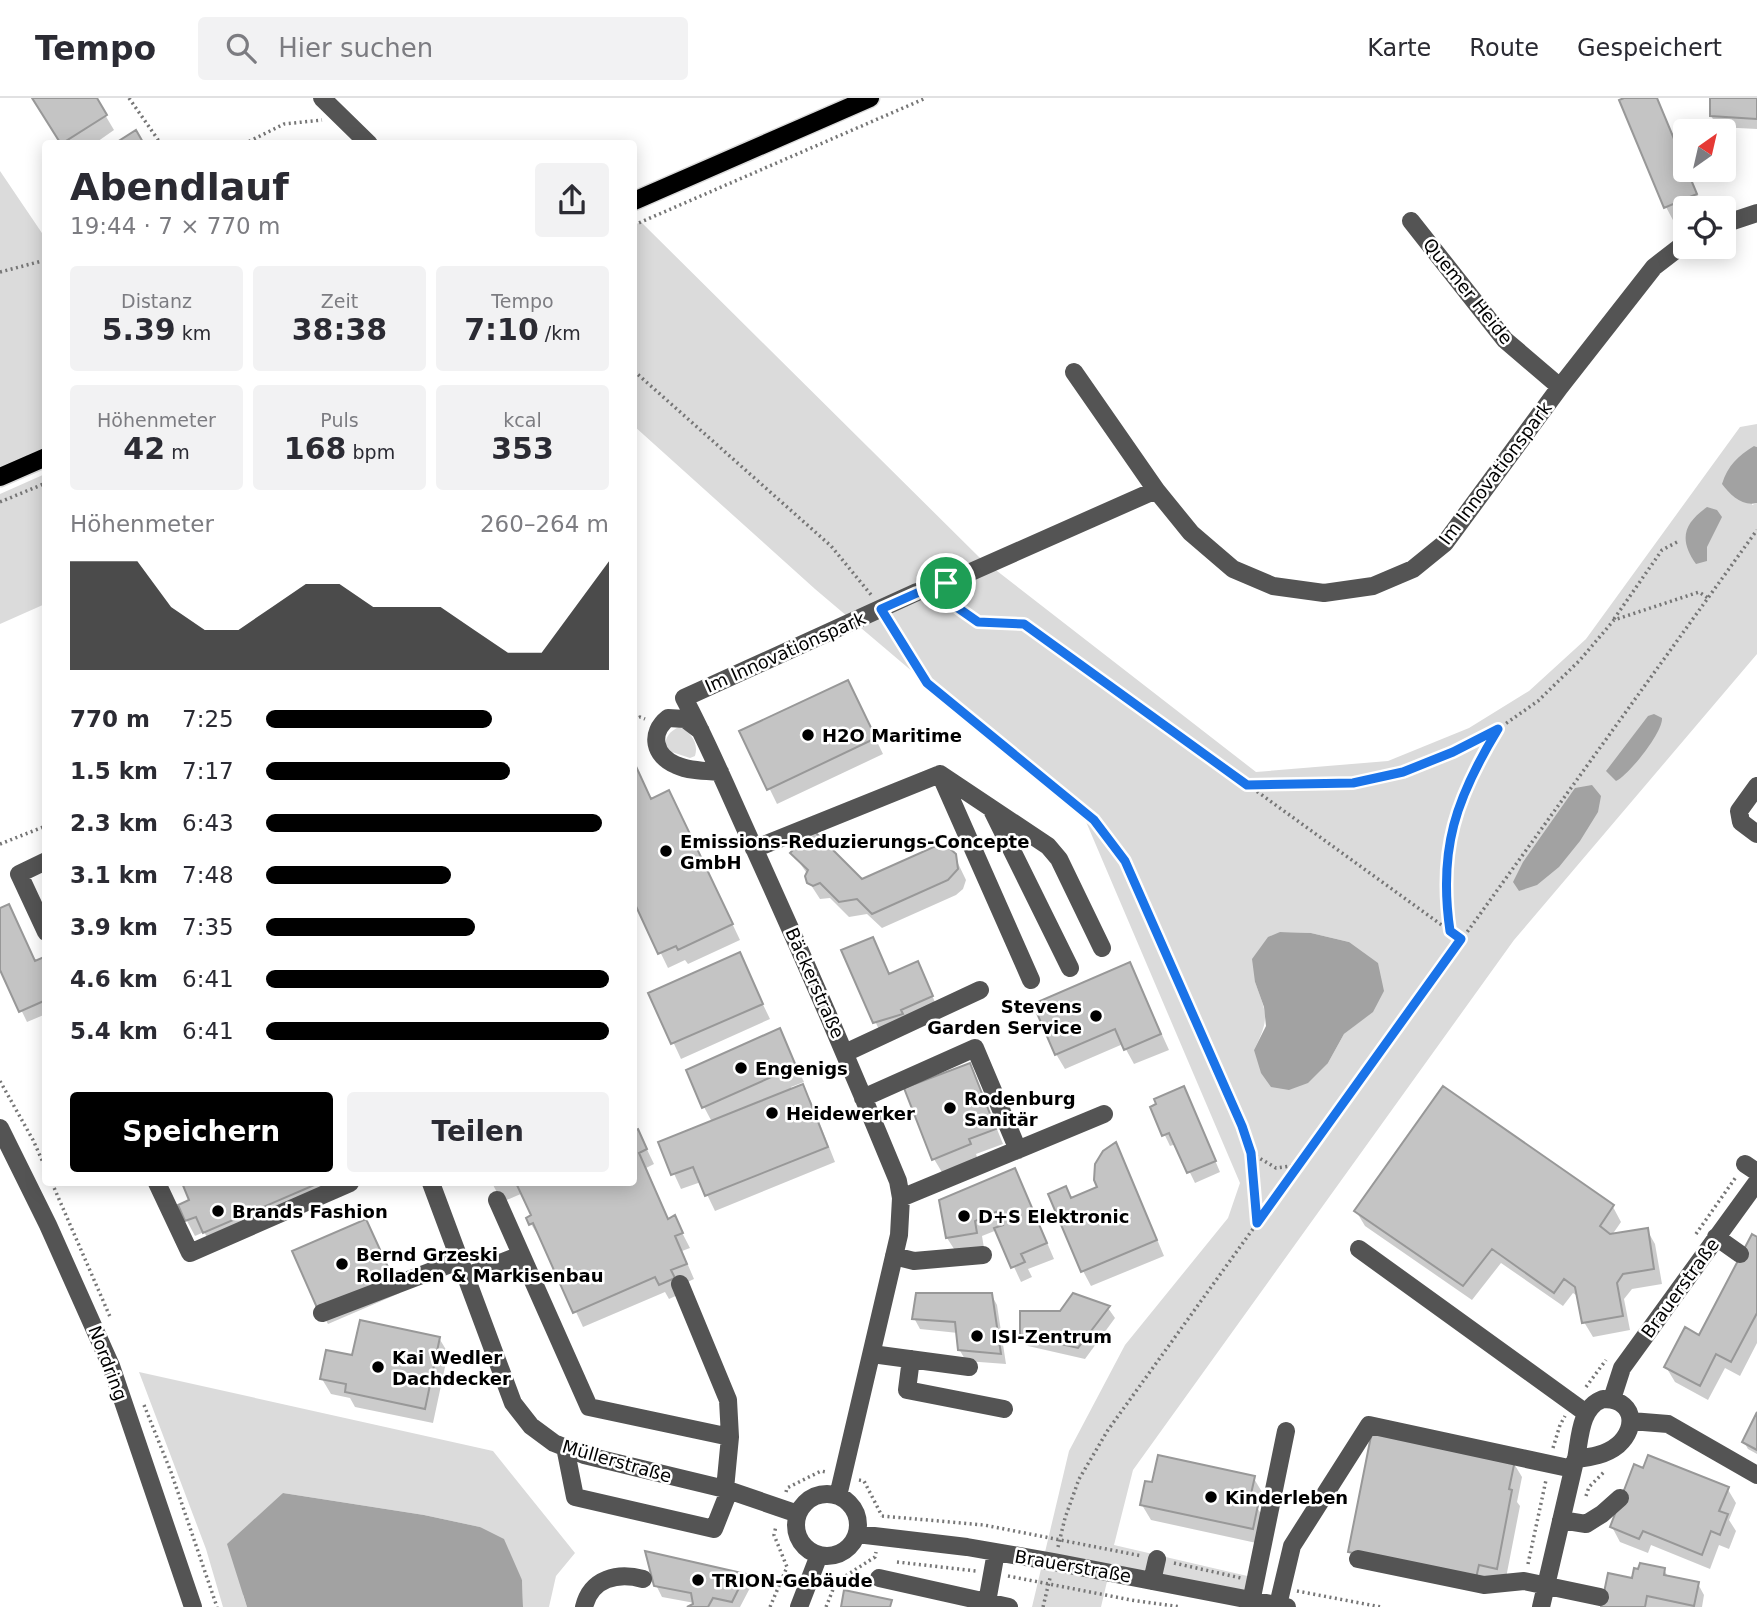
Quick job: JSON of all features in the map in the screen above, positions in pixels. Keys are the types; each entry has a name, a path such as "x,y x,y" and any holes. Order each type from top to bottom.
{"main road":[{"path":"637,200 870,98"},
{"path":"0,477 42,459"}],"street":[{"path":"322,98 365,140"},
{"path":"1736,220 1757,213"},
{"name":"Quemer Heide","path":"1411,221 1505,340 1560,387"},
{"name":"Im Innovationspark","path":"1074,372 1156,491 1191,533 1233,569 1273,586 1324,593 1373,586 1413,569 1445,543 1560,387 1654,267 1673,252"},
{"name":"Im Innovationspark","path":"684,698 917,593 946,583 1156,491"},
{"name":"Bäckerstraße","path":"684,698 702,732 845,1053 898,1181 901,1198 899,1235 838,1496"},
{"path":"702,732 685,719 668,718 656,730 654,739 664,758 675,765 720,772"},
{"path":"754,849 940,774"},
{"path":"940,774 1048,846 1059,859 1102,948"},
{"path":"940,774 1031,980"},
{"path":"1757,786 1739,811 1741,822 1757,834"},
{"path":"991,808 1070,968"},
{"path":"42,863 19,873 42,923"},
{"path":"845,1053 981,990"},
{"path":"863,1098 975,1048 1018,1150"},
{"path":"901,1198 1104,1114"},
{"name":"Nordring","path":"0,1129 48,1225 111,1366 192,1607"},
{"name":"Brauerstraße","path":"1612,1399 1622,1368 1754,1179"},
{"path":"158,1186 190,1253 343,1186"},
{"name":"Müllerstraße","path":"432,1186 513,1403 531,1426 554,1443 584,1455 727,1490 798,1514"},
{"path":"497,1200 589,1406 730,1437"},
{"path":"1716,1237 1740,1254"},
{"path":"1359,1249 1586,1413"},
{"path":"322,1313 464,1268 521,1255"},
{"path":"894,1256 914,1261 983,1255"},
{"path":"565,1447 575,1497 714,1529 727,1490 730,1437 728,1400 680,1284"},
{"path":"872,1354 969,1367"},
{"path":"911,1359 907,1390 1004,1409"},
{"path":"1282,1600 1292,1546 1369,1425 1575,1464 1616,1447 1629,1431 1629,1411 1621,1402 1612,1399 1596,1401 1586,1413 1575,1464 1561,1520 1548,1586 1541,1607"},
{"path":"1631,1421 1668,1424 1757,1475"},
{"path":"1251,1603 1286,1432"},
{"path":"826,1494 838,1496 848,1502 855,1511 859,1523 857,1534 852,1545 842,1553 819,1555 807,1549 799,1539 796,1527 798,1514 804,1504 814,1497 826,1494"},
{"path":"1561,1520 1586,1524 1602,1514 1620,1497"},
{"name":"Brauerstraße","path":"857,1534 996,1552 1152,1581 1251,1603 1282,1600"},
{"path":"987,1602 996,1552"},
{"path":"799,1607 819,1555"},
{"path":"1152,1581 1157,1559"},
{"path":"1358,1559 1484,1585 1524,1581 1600,1597"},
{"path":"880,1570 1009,1607"},
{"path":"584,1607 593,1588 604,1580 617,1575 643,1578"}],"path":[{"path":"129,98 159,140"},
{"path":"637,224 926,98"},
{"path":"252,140 284,124 344,119"},
{"path":"0,271 42,261"},
{"path":"637,374 831,546 881,609 927,683 1094,820 1125,861 1242,1126 1251,1153 1257,1223"},
{"path":"0,502 42,485"},
{"path":"1057,1548 1079,1479 1108,1430 1757,530"},
{"path":"1247,785 1353,783 1403,772 1453,752 1498,729 1538,701 1580,660 1614,620 1662,550 1679,541"},
{"path":"1749,541 1757,545"},
{"path":"946,583 958,608 978,622 1024,624 1461,939"},
{"path":"1614,620 1699,592 1708,598"},
{"path":"1450,931 1446,875 1450,839 1459,803 1475,767 1498,729"},
{"path":"0,844 42,828"},
{"path":"0,1081 42,1160"},
{"path":"1251,1153 1276,1168 1299,1165"},
{"path":"785,1495 787,1488 821,1471 828,1473"},
{"path":"856,1479 864,1481 882,1516 881,1522"},
{"path":"882,1516 984,1525 1254,1581"},
{"path":"776,1526 774,1535 788,1567 795,1570"},
{"path":"876,1551 875,1557 880,1570"},
{"path":"826,1607 836,1583 875,1557"},
{"path":"895,1562 992,1573 1181,1607"},
{"path":"770,1607 788,1567"},
{"path":"1043,1607 1051,1576"},
{"path":"829,1580 836,1583"},
{"path":"1282,1600 1381,1607"}],"shaded area":[{"path":"0,171 42,233 42,458 0,477"},
{"path":"641,222 979,557 1256,772 1388,761 1469,728 1529,691 1586,639 1740,427 1757,424 1752,505 1757,503 1757,654 1514,940 1133,1470 1114,1545 1256,1578 1251,1600 1109,1573 1101,1607 1032,1607 1069,1451 1125,1345 1228,1218 1240,1183 1084,817 815,589 637,429 637,224","holes":["1280,932 1311,933 1349,942 1373,1011 1344,1034 1328,1063 1254,1050 1265,1023 1255,982"]},
{"path":"1754,446 1757,447 1757,503 1752,504 1737,499 1722,484 1734,462"},
{"path":"42,475 42,605 0,624 0,494"},
{"path":"1707,507 1717,510 1722,517 1707,547 1707,561 1696,564 1687,547 1686,533 1688,526"},
{"path":"1654,714 1662,718 1657,733 1637,762 1616,781 1606,771 1648,716"},
{"path":"679,727 693,738 695,756 690,758 672,752 665,746 669,735"},
{"path":"1592,785 1601,796 1598,812 1580,841 1559,867 1537,885 1519,891 1513,882 1523,862 1575,788"},
{"path":"1280,932 1311,933 1349,942 1378,963 1384,991 1373,1012 1344,1034 1328,1063 1308,1083 1289,1090 1271,1087 1261,1073 1254,1050 1266,1026 1252,959 1268,937"},
{"path":"139,1372 493,1451 575,1553 556,1576 549,1607 523,1607 522,1580 480,1527 424,1515 283,1493 243,1595 247,1607 223,1607 206,1549"},
{"path":"283,1493 424,1515 480,1527 504,1539 522,1580 523,1607 247,1607 227,1544"}],"building":[{"path":"32,98 97,98 107,115 67,140 58,140"},
{"path":"1657,98 1673,136 1673,182 1692,182 1697,194 1673,196 1673,204 1664,208 1619,100"},
{"path":"1710,98 1757,98 1757,119 1710,116"},
{"path":"136,130 142,140 120,140"},
{"name":"H2O Maritime","path":"848,680 876,738 767,790 739,731"},
{"name":"Emissions-Reduzierungs-Concepte GmbH","path":"637,769 651,799 669,790 733,924 678,950 676,946 658,954 637,908"},
{"path":"813,830 862,879 938,845 948,847 956,854 958,869 948,880 872,914 857,899 839,902 820,883 813,886 807,883 805,876 808,870 790,853 797,846 795,834"},
{"path":"9,904 35,961 42,958 42,1002 19,1012 0,970 0,908"},
{"path":"873,937 889,974 918,961 933,996 901,1010 903,1014 873,1023 841,950"},
{"path":"740,952 763,1004 671,1044 648,993"},
{"name":"Stevens Garden Service","path":"1130,962 1161,1034 1124,1050 1115,1029 1055,1055 1033,1004"},
{"name":"Engenigs","path":"780,1028 796,1066 702,1108 686,1070"},
{"name":"Rodenburg Sanitär","path":"970,1063 996,1129 969,1139 971,1144 932,1160 904,1088"},
{"name":"Heidewerker","path":"803,1084 828,1147 705,1196 693,1167 671,1175 658,1142"},
{"path":"1184,1086 1216,1161 1187,1173 1169,1133 1162,1136 1150,1107 1156,1104 1154,1099"},
{"path":"1443,1086 1614,1205 1600,1226 1610,1234 1648,1228 1654,1269 1623,1274 1617,1283 1623,1316 1582,1323 1575,1287 1564,1279 1554,1293 1492,1249 1463,1286 1354,1211"},
{"path":"637,1130 647,1149 639,1153 668,1219 675,1215 683,1233 675,1236 687,1264 671,1270 675,1278 659,1285 655,1277 573,1313 533,1223 529,1225 526,1218 531,1215 517,1186 637,1186"},
{"path":"1116,1142 1157,1240 1081,1272 1048,1194 1066,1186 1071,1198 1097,1187 1094,1180 1095,1164 1103,1151"},
{"name":"D+S Elektronic","path":"1015,1168 1047,1243 1021,1254 1025,1262 1011,1268 994,1228 1003,1225 998,1211 975,1221 977,1233 946,1238 939,1200"},
{"name":"Brands Fashion","path":"183,1186 312,1186 203,1233 196,1217 185,1221 178,1205 189,1200"},
{"name":"Bernd Grzeski Rolladen & Markisenbau","path":"366,1219 393,1278 318,1310 292,1251"},
{"path":"1752,1234 1757,1237 1757,1313 1731,1362 1716,1354 1700,1386 1664,1367 1685,1327 1699,1335"},
{"name":"ISI-Zentrum","path":"916,1293 992,1293 1001,1354 958,1350 955,1322 912,1319"},
{"path":"1073,1293 1110,1306 1078,1348 1020,1335 1020,1311 1060,1311"},
{"name":"Kai Wedler Dachdecker","path":"360,1320 440,1337 425,1409 345,1392 346,1384 320,1379 326,1350 352,1355"},
{"path":"1757,1412 1757,1450 1742,1442"},
{"path":"1372,1431 1515,1460 1497,1569 1479,1565 1476,1578 1348,1552"},
{"path":"1158,1455 1255,1476 1249,1503 1258,1505 1253,1529 1140,1505 1145,1481 1152,1482"},
{"path":"1648,1455 1729,1487 1719,1511 1728,1514 1720,1535 1711,1531 1702,1555 1643,1531 1639,1539 1610,1527 1634,1464 1643,1468"},
{"name":"TRION-Gebäude","path":"645,1551 746,1574 732,1602 713,1598 708,1607 687,1607 693,1604 691,1593 654,1586"},
{"path":"1640,1563 1665,1568 1664,1575 1699,1582 1694,1606 1647,1596 1645,1607 1601,1607 1608,1573 1632,1578 1634,1568 1638,1569"},
{"path":"844,1590 892,1600 890,1607 841,1607"}],"place":[{"name":"H2O Maritime","path":"808,735"},
{"name":"Emissions-Reduzierungs-Concepte GmbH","path":"666,851"},
{"name":"Stevens Garden Service","path":"1096,1016"},
{"name":"Engenigs","path":"741,1068"},
{"name":"Rodenburg Sanitär","path":"950,1108"},
{"name":"Heidewerker","path":"772,1113"},
{"name":"Brands Fashion","path":"218,1211"},
{"name":"D+S Elektronic","path":"964,1216"},
{"name":"Bernd Grzeski Rolladen & Markisenbau","path":"342,1264"},
{"name":"ISI-Zentrum","path":"977,1336"},
{"name":"Kai Wedler Dachdecker","path":"378,1367"},
{"name":"Kinderleben","path":"1211,1497"},
{"name":"TRION-Gebäude","path":"698,1580"}],"route":[{"path":"946,583 958,608 978,622 1024,624 1247,785 1353,783 1403,772 1453,752 1498,729 1475,767 1459,803 1450,839 1446,904 1450,931 1461,939 1257,1223 1251,1153 1242,1126 1125,861 1094,820 927,683 881,609 946,583"}]}
